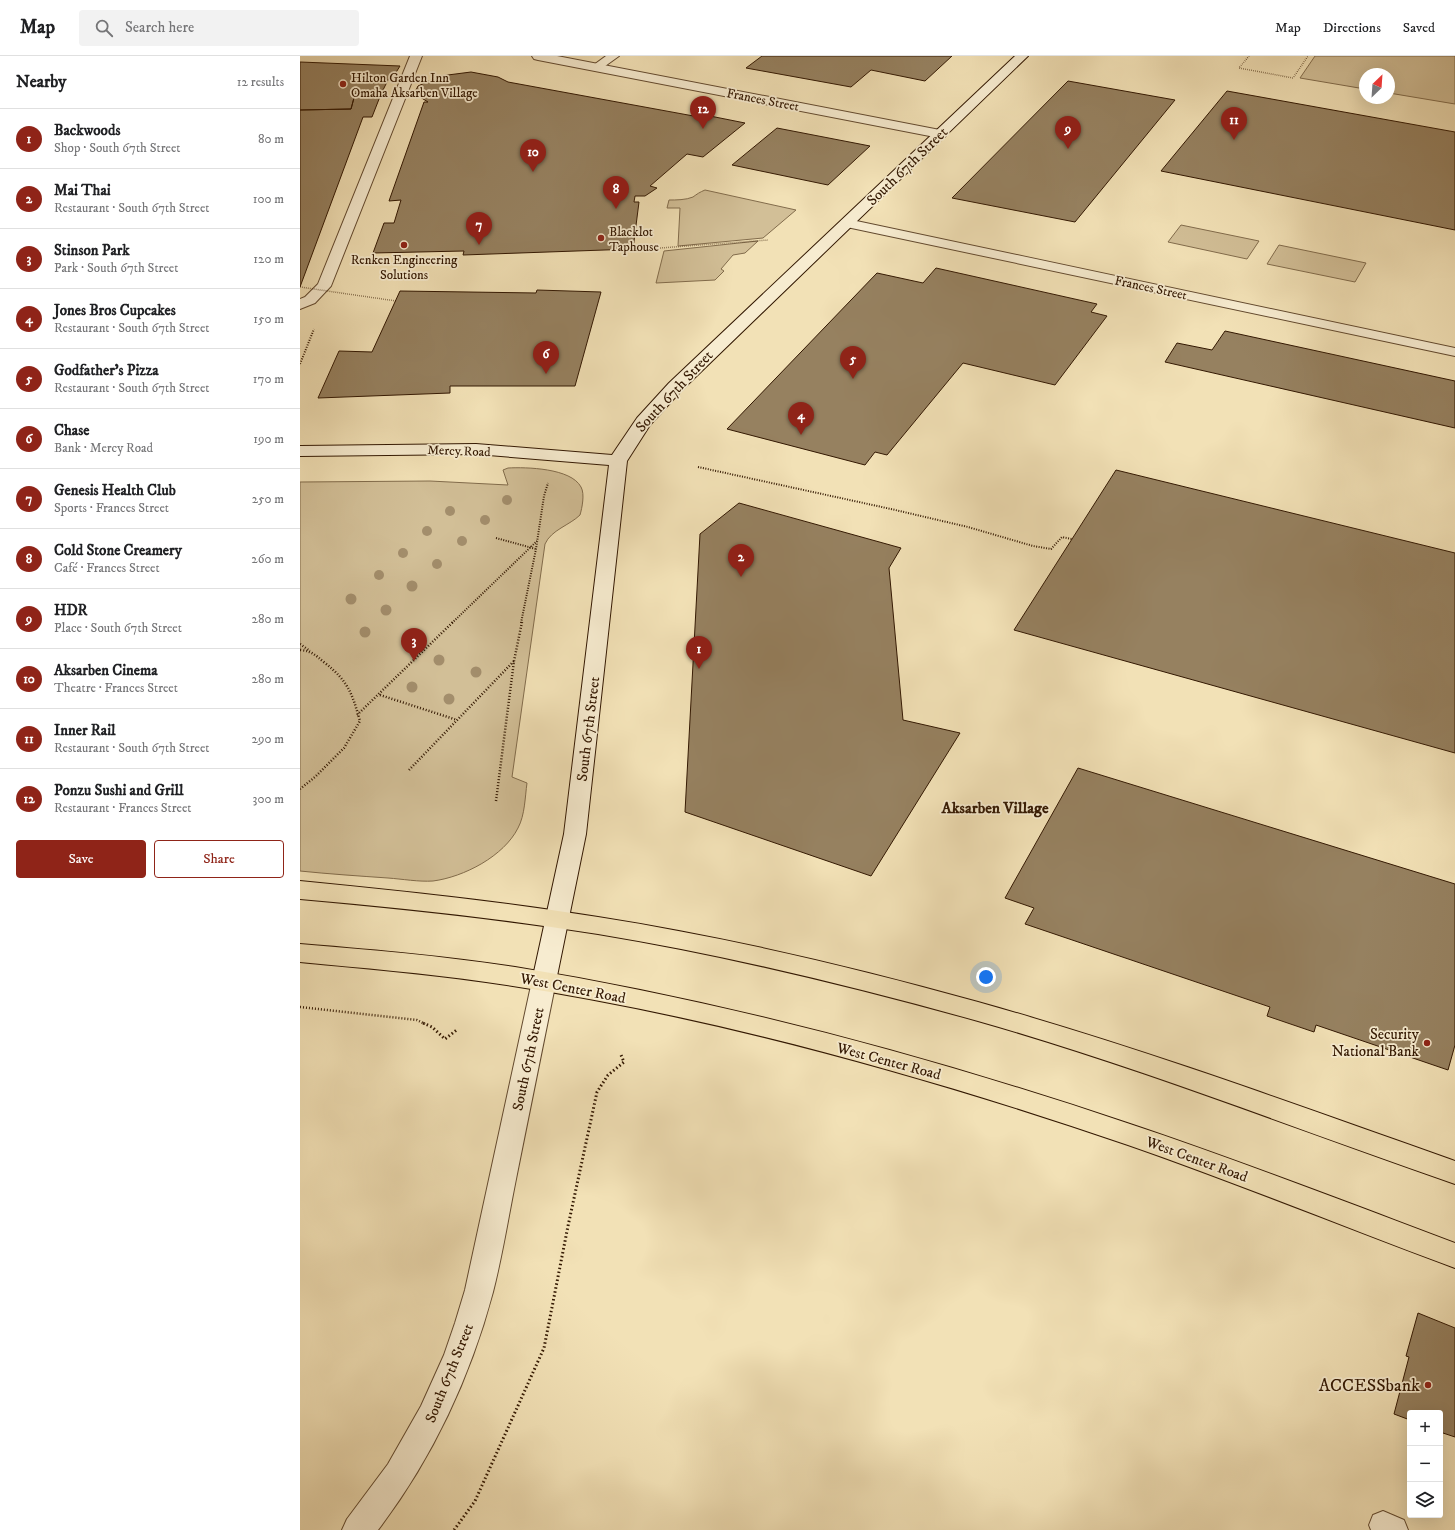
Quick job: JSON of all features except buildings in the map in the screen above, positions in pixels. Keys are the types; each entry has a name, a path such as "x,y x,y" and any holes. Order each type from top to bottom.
{"main road":[{"name":"Frances Street","path":"538,56 940,134"},
{"name":"South 67th Street","path":"358,1530 393,1483 424,1432 452,1374 467,1335 479,1290 575,834 618,461 629,440 674,387 1022,56"},
{"name":"Mercy Road","path":"300,451 402,448 478,449 554,454 618,461"},
{"path":"300,890 454,906 558,919 665,938 896,990 1090,1046 1455,1173"},
{"name":"West Center Road","path":"300,953 463,970 544,981 769,1030 891,1061 1013,1096 1161,1146 1455,1256"}],"lane":[{"path":"305,302 324,286 416,56"},
{"path":"597,67 613,56"},
{"name":"Frances Street","path":"847,223 1455,352"}],"path":[{"path":"1249,56 1239,68 1293,78 1308,56"},
{"path":"660,248 768,240"},
{"path":"300,286 396,300"},
{"path":"300,364 316,323 305,302"},
{"path":"698,467 968,527 1033,546 1051,549 1062,537 1072,539"},
{"path":"496,802 514,660 536,549 544,496 549,480"},
{"path":"496,538 536,549"},
{"path":"358,715 537,541"},
{"path":"300,644 339,674 352,695 360,721 344,748 315,777 300,789"},
{"path":"300,650 310,651"},
{"path":"409,770 514,660"},
{"path":"380,695 457,720"},
{"path":"300,1007 417,1020 432,1027 445,1039 458,1029"},
{"path":"454,1530 475,1501 544,1348 568,1226 597,1092 603,1079 611,1070 624,1062 621,1055"}],"shaded area":[{"path":"1315,56 1455,56 1455,104 1395,94 1395,68 1359,68 1359,88 1300,78"},
{"path":"705,190 796,210 763,238 678,246 680,208 667,208 669,200 690,198"},
{"path":"1181,225 1259,241 1247,259 1168,242"},
{"path":"758,241 745,253 733,255 721,269 724,271 715,280 656,283 664,251"},
{"path":"1279,245 1366,263 1355,282 1267,264"},
{"path":"508,468 526,468 558,472 576,481 581,487 583,497 580,515 556,531 545,544 512,777 527,783 523,812 518,828 503,848 482,864 445,879 422,881 300,871 300,482 430,481 508,485 503,470"}],"place":[{"name":"Hilton Garden Inn Omaha Aksarben Village","path":"343,84"},
{"name":"Ponzu Sushi and Grill","path":"703,129"},
{"name":"Inner Rail","path":"1234,140"},
{"name":"HDR","path":"1068,149"},
{"name":"Aksarben Cinema","path":"533,172"},
{"name":"Cold Stone Creamery","path":"616,209"},
{"name":"Blacklot Taphouse","path":"601,238"},
{"name":"Renken Engineering Solutions","path":"404,245"},
{"name":"Genesis Health Club","path":"479,245"},
{"name":"Chase","path":"546,374"},
{"name":"Godfather's Pizza","path":"853,379"},
{"name":"Jones Bros Cupcakes","path":"801,435"},
{"name":"Mai Thai","path":"741,577"},
{"name":"Stinson Park","path":"414,661"},
{"name":"Backwoods","path":"699,669"},
{"name":"Security National Bank","path":"1427,1043"},
{"name":"ACCESSbank","path":"1428,1385"}],"district":[{"name":"Aksarben Village","path":"995,807"}]}
